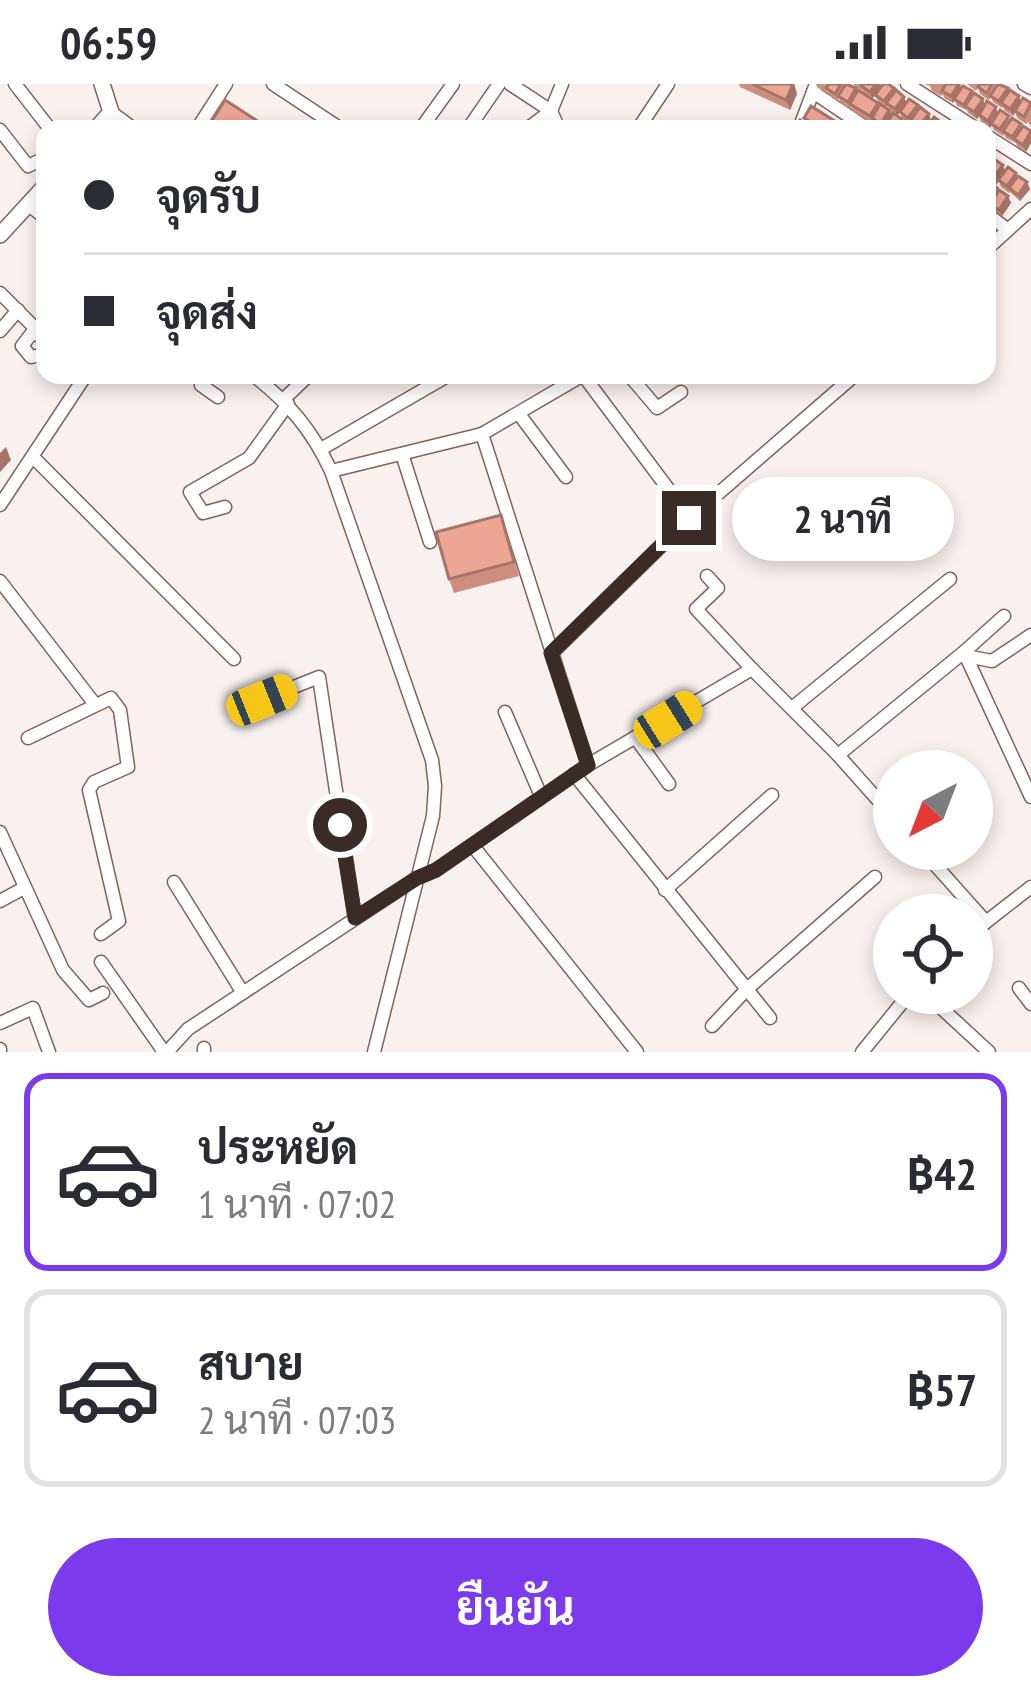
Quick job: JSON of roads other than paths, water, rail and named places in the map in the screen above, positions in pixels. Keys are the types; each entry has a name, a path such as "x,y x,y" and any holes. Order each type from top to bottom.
{"main road":[{"path":"102,84 111,112 104,120"},
{"path":"0,235 36,196"}],"street":[{"path":"15,84 43,120"},
{"path":"203,120 226,84"},
{"path":"273,84 328,120"},
{"path":"427,120 453,84"},
{"path":"474,120 499,84"},
{"path":"510,84 550,111 554,120"},
{"path":"538,120 550,111 562,84"},
{"path":"644,120 668,84"},
{"path":"907,84 962,120"},
{"path":"802,120 812,87 856,120"},
{"path":"111,112 122,120"},
{"path":"0,130 28,166 36,162"},
{"path":"996,142 1031,164"},
{"path":"28,204 36,211"},
{"path":"996,241 1031,208"},
{"path":"996,221 1008,230"},
{"path":"0,293 36,328"},
{"path":"0,331 18,310"},
{"path":"18,310 23,350 36,357"},
{"path":"23,342 36,334"},
{"path":"0,506 80,384"},
{"path":"201,384 218,397"},
{"path":"264,384 286,401 332,471 432,760 433,816 374,1052"},
{"path":"225,507 203,513 190,492 249,458 301,384"},
{"path":"321,449 433,384"},
{"path":"332,471 482,434 568,384"},
{"path":"590,384 689,518"},
{"path":"637,384 657,408 681,392"},
{"path":"551,653 689,518 844,384"},
{"path":"519,414 566,477"},
{"path":"482,434 588,765"},
{"path":"402,454 430,542"},
{"path":"34,458 234,658"},
{"path":"707,576 718,587 696,609 873,794"},
{"path":"791,708 950,579"},
{"path":"0,581 94,703"},
{"path":"838,755 965,654 1004,616"},
{"path":"965,654 992,661 1031,635"},
{"path":"965,654 1031,796"},
{"path":"101,962 165,1052 188,1030 473,846 574,774 752,669"},
{"path":"262,700 319,677 355,918"},
{"path":"28,738 94,703 111,698 117,702 128,762 125,771 94,782 89,790 119,921 100,934"},
{"path":"505,712 541,796"},
{"path":"635,737 669,784"},
{"path":"574,774 770,1018"},
{"path":"665,890 772,794"},
{"path":"0,832 65,975 88,1000 103,993"},
{"path":"473,846 637,1052"},
{"path":"940,870 961,894"},
{"path":"712,1026 747,989 875,878"},
{"path":"174,882 243,993"},
{"path":"993,917 1031,887"},
{"path":"0,901 25,888"},
{"path":"1019,988 1031,1004"},
{"path":"0,1023 33,1008 49,1052"},
{"path":"862,1052 893,1014"},
{"path":"948,1014 989,1052"}]}
